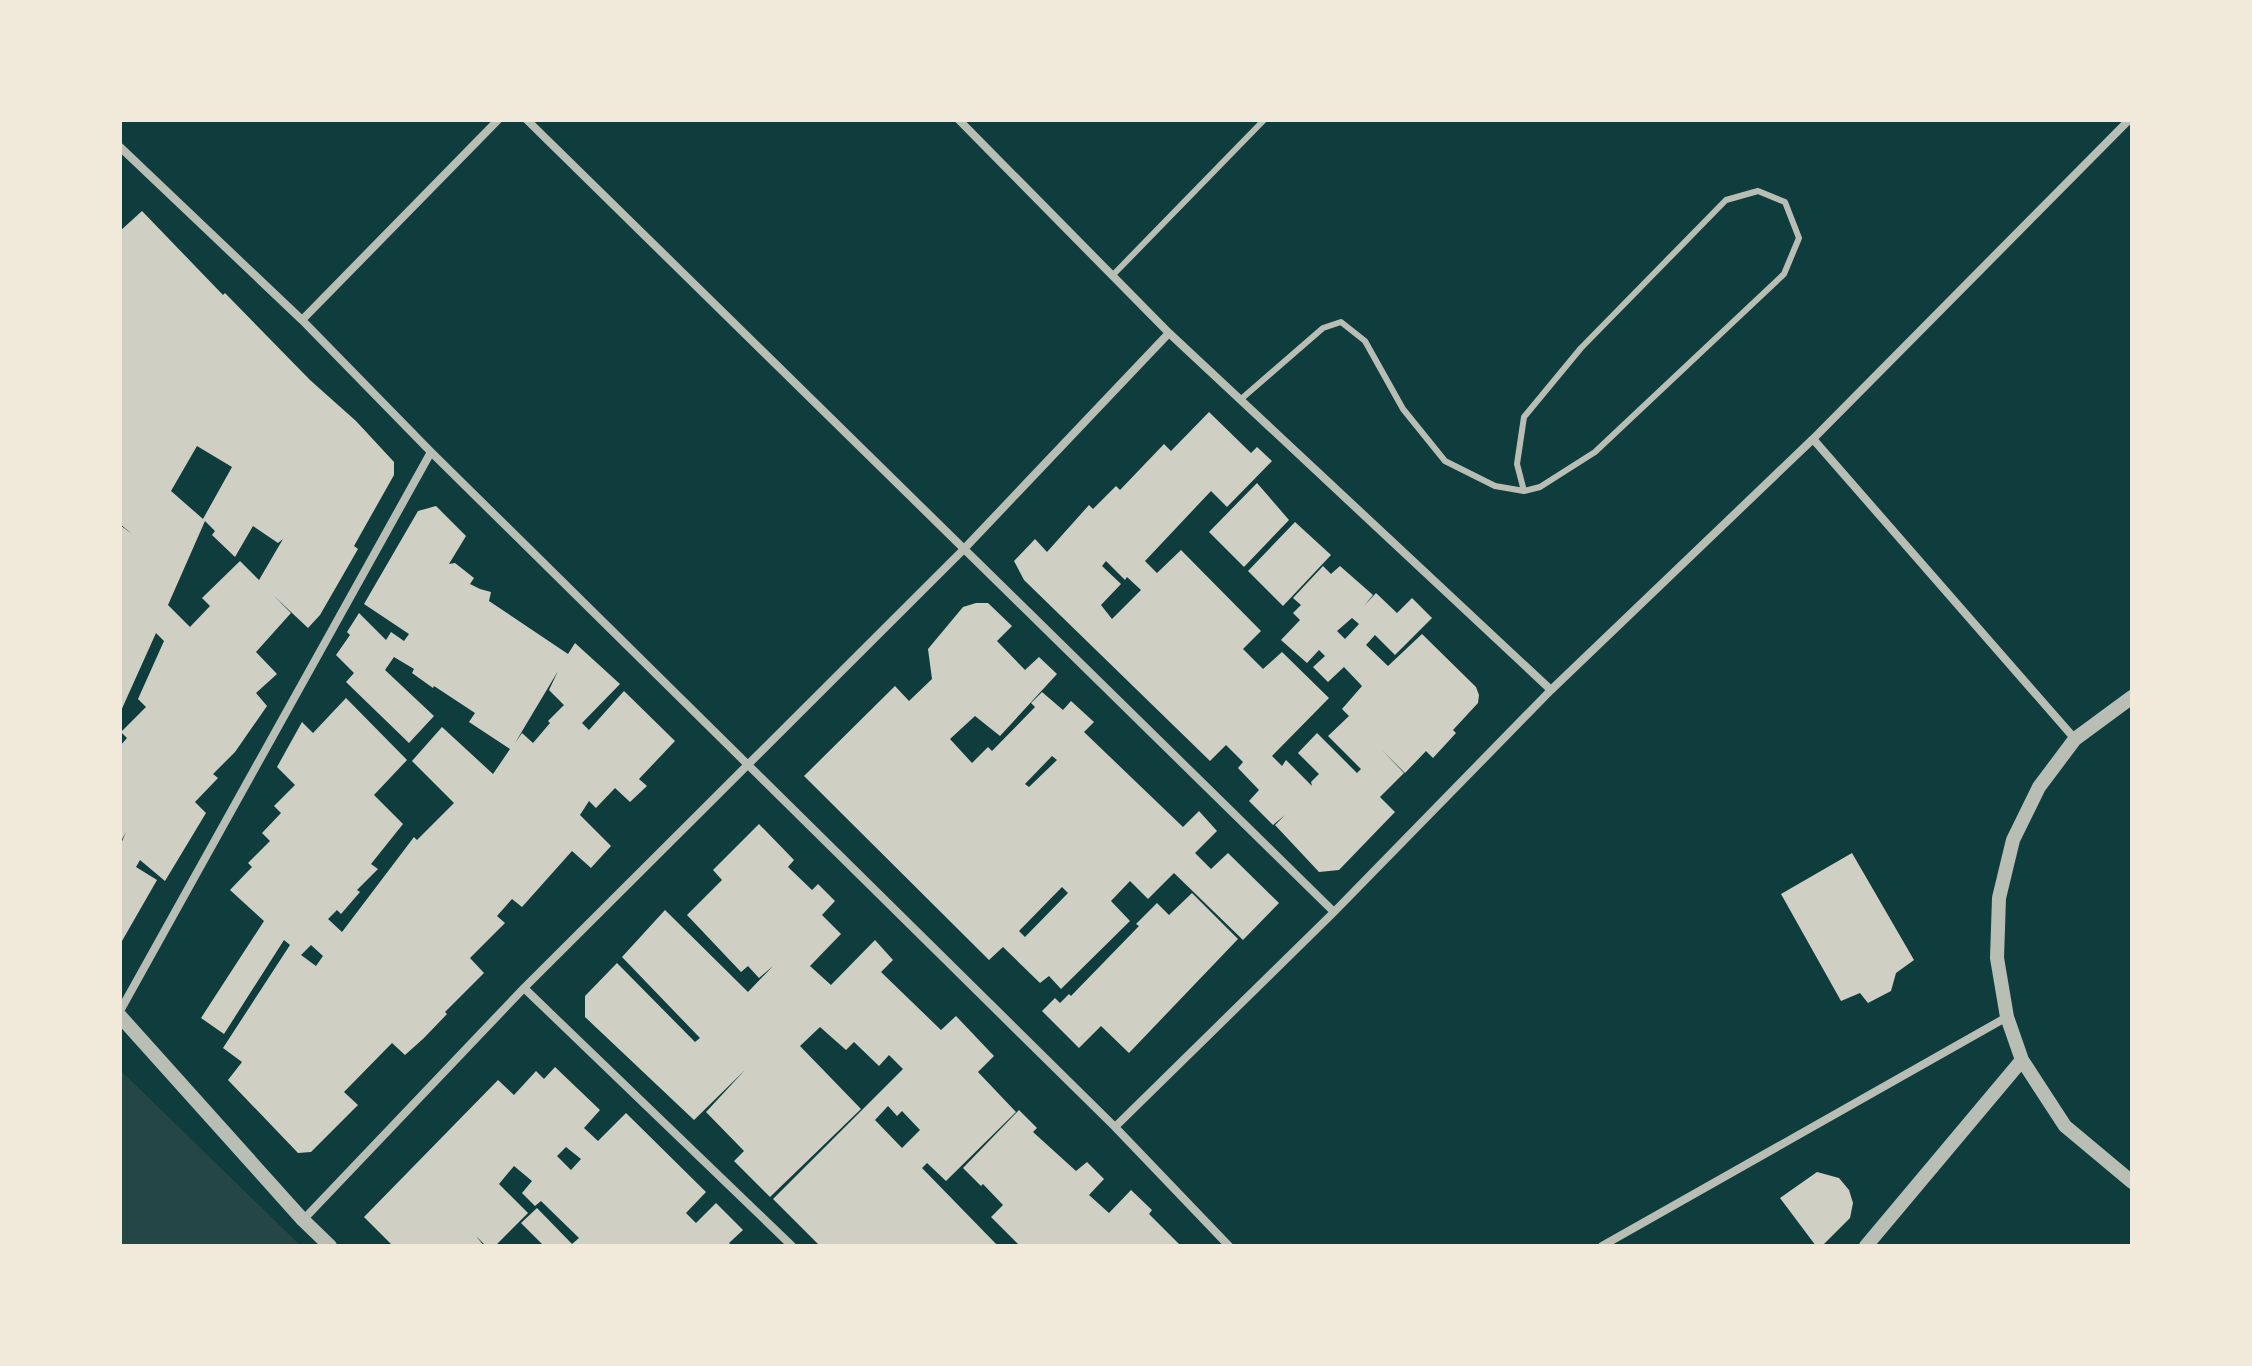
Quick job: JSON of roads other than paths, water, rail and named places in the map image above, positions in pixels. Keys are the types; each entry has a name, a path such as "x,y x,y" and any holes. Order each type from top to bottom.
{"street":[{"path":"302,320 498,120"},
{"path":"527,120 1334,912"},
{"path":"959,120 1169,333 1551,690"},
{"path":"1115,1127 1334,912 1551,690 1813,439 2129,120"},
{"path":"120,147 302,320 431,452 1115,1127 1229,1246"},
{"path":"303,1220 524,988 963,550 1169,333"},
{"path":"1813,439 2075,739"},
{"path":"330,1246 303,1220 120,1013 431,452"},
{"path":"2132,697 2075,739 2039,787 2009,855 1999,898 1997,958 2007,1017 2022,1060 2065,1126 2132,1182"},
{"path":"524,988 792,1246"},
{"path":"1602,1246 2007,1017"},
{"path":"1866,1246 2022,1060"}],"lane":[{"path":"1112,276 1264,120"},
{"path":"1240,400 1323,328 1341,322 1365,341 1403,409 1445,461 1495,486 1524,491 1540,487 1595,452 1784,274 1799,238 1785,202 1758,191 1726,200 1581,348 1524,417 1517,464 1524,491"}]}
